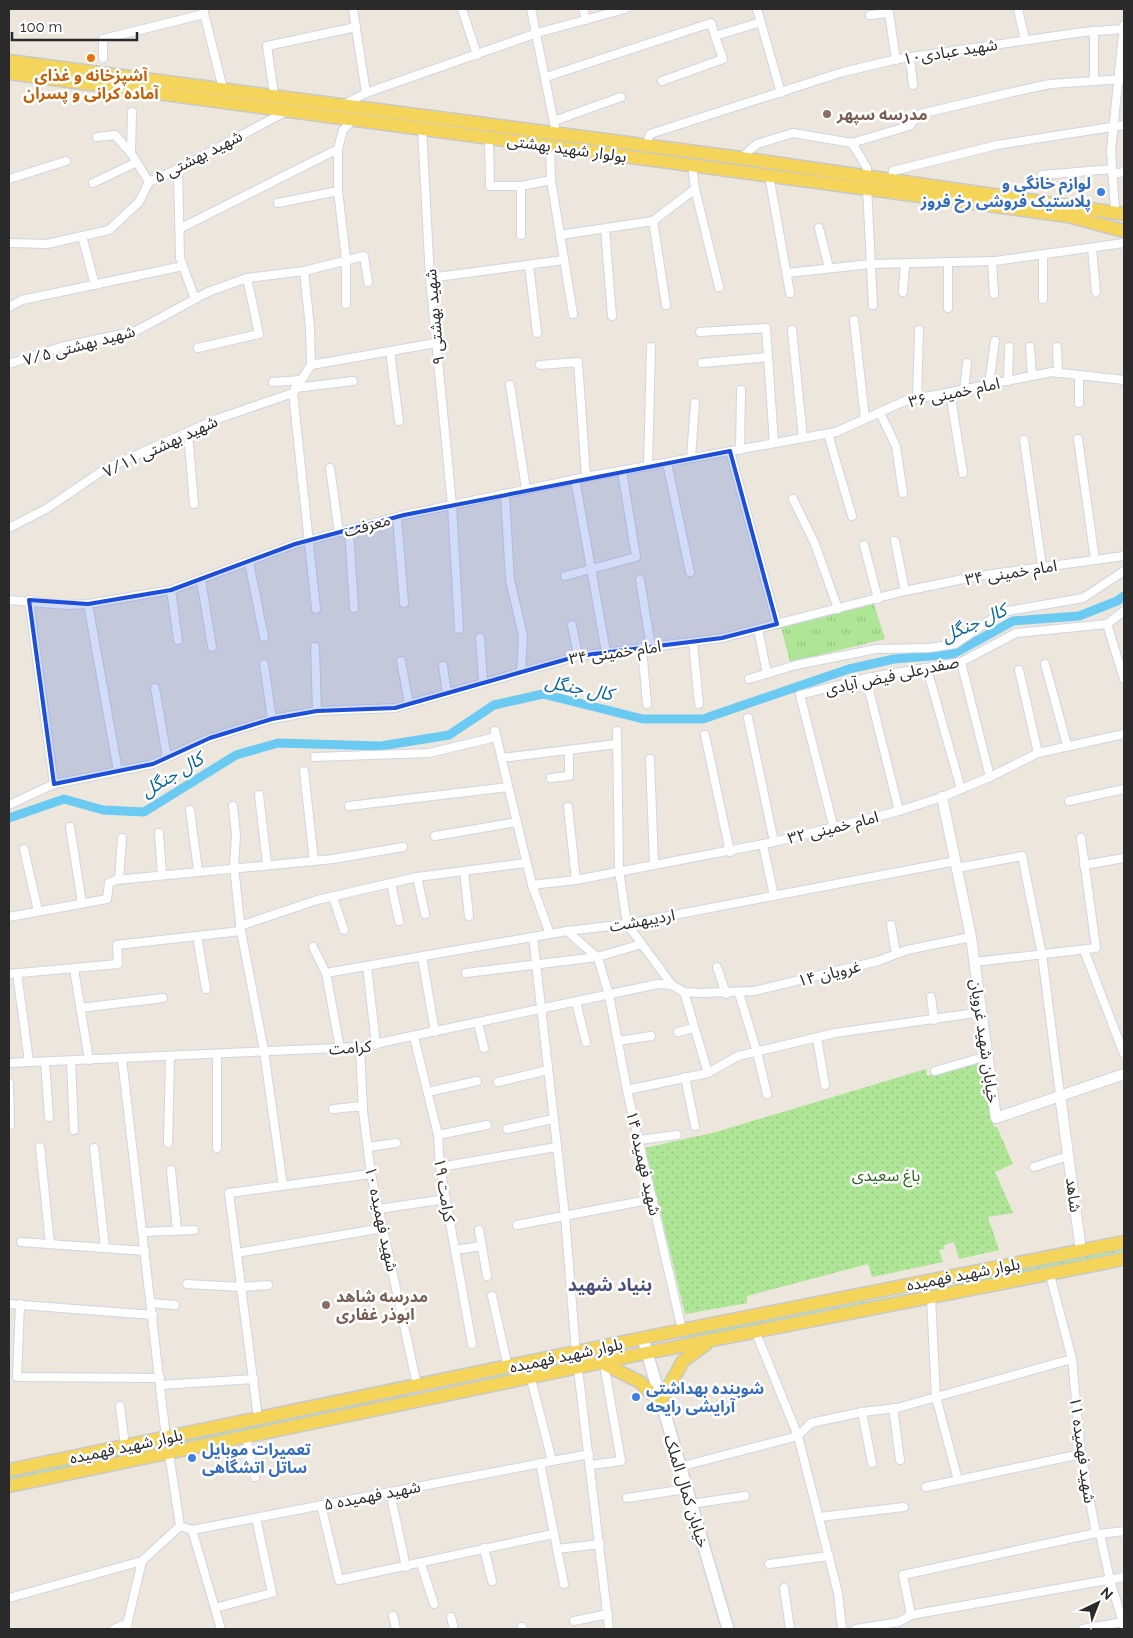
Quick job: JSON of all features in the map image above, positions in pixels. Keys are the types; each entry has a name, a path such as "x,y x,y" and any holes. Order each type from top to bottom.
{"main road":[{"name":"بولوار شهید بهشتی","path":"9,61 29,70 287,111 550,147 769,175 867,182 1119,212"},
{"name":"بولوار شهید بهشتی","path":"9,74 29,70 223,89 555,127 646,145 741,158 867,182 892,179 907,187 1068,216 1124,231"},
{"name":"بلوار شهید فهمیده","path":"9,1470 682,1330 1124,1242"},
{"name":"بلوار شهید فهمیده","path":"9,1486 604,1364 646,1353 756,1333 1124,1259"},
{"path":"927,1281 931,1298"},
{"path":"620,1344 627,1337 668,1327 682,1330"},
{"name":"خیابان کمال الملک","path":"643,1339 728,1629"},
{"path":"604,1364 640,1382 660,1402 683,1361 708,1342"}],"street":[{"path":"353,9 366,92"},
{"path":"462,9 476,55"},
{"path":"531,9 555,127 621,97"},
{"path":"583,9 586,20"},
{"path":"345,104 366,92 476,55 537,32 624,9"},
{"path":"757,9 782,93"},
{"path":"1018,9 1025,40"},
{"path":"103,58 103,38 204,11 223,89"},
{"path":"870,16 889,13 896,60"},
{"path":"715,36 761,22"},
{"path":"546,77 711,23 723,59 662,81"},
{"path":"274,95 267,46 356,27"},
{"path":"1119,212 1112,172 1111,150 1122,79 1124,28"},
{"name":"شهید عبادی۱۰","path":"646,145 650,134 843,72 910,57 1124,28"},
{"path":"1094,31 1094,81"},
{"path":"910,57 913,84"},
{"path":"741,158 757,144 793,134 852,143 909,126 920,114 1050,84 1122,79"},
{"name":"شهید بهشتی ۵","path":"9,243 47,244 109,230 139,202 148,182 178,169 287,111"},
{"path":"131,153 132,112"},
{"path":"346,304 346,260 338,191 338,149 343,130 353,120"},
{"path":"892,179 893,171 997,145 1124,125"},
{"name":"شهید بهشتی ۹","path":"422,129 430,278 452,505 459,629"},
{"path":"97,137 115,135 131,153 135,163 148,182"},
{"path":"489,138 490,186 521,186 551,180"},
{"path":"852,143 867,168 872,305"},
{"path":"550,147 551,180 574,314"},
{"path":"180,228 338,149"},
{"path":"9,179 66,161"},
{"path":"94,183 135,163"},
{"path":"692,165 695,189 719,287"},
{"path":"178,169 180,258 195,299"},
{"path":"1042,175 1124,172"},
{"path":"769,175 790,293"},
{"path":"521,186 521,235"},
{"path":"560,235 605,230 653,221 695,189"},
{"path":"278,203 338,191"},
{"path":"653,221 666,305"},
{"path":"819,228 829,268"},
{"path":"605,230 612,316"},
{"path":"82,236 95,285"},
{"path":"787,273 871,264 992,262 1124,243"},
{"path":"1092,248 1096,292"},
{"path":"1043,255 1043,299"},
{"path":"346,260 364,256 368,282"},
{"name":"شهید بهشتی ۷/۵","path":"9,364 61,348 136,331 208,292 247,278 304,271 346,260"},
{"path":"430,278 564,260"},
{"path":"948,262 948,308"},
{"path":"992,262 994,294"},
{"path":"903,292 905,264"},
{"path":"529,265 537,333"},
{"path":"9,307 22,300 183,266"},
{"path":"304,271 310,328 310,365 294,390 316,609"},
{"path":"198,348 259,334 247,278"},
{"path":"854,320 865,419"},
{"path":"700,332 766,328 774,444"},
{"path":"792,330 803,438"},
{"path":"917,398 919,330"},
{"path":"989,384 995,342"},
{"path":"310,365 436,343"},
{"path":"1008,381 1009,347"},
{"path":"1030,347 1032,376"},
{"path":"1057,347 1058,373"},
{"path":"648,466 651,348"},
{"path":"390,351 398,421"},
{"path":"702,363 768,358"},
{"path":"540,365 578,362 586,477"},
{"path":"964,389 967,363"},
{"name":"امام خمینی ۳۶","path":"730,451 828,434 905,401 1032,376 1058,373 1124,380"},
{"path":"1079,375 1079,403"},
{"path":"273,382 301,380"},
{"name":"شهید بهشتی ۷/۱۱","path":"9,528 46,509 105,469 217,419 294,390 353,381"},
{"path":"510,385 526,490"},
{"path":"740,450 741,390"},
{"path":"950,392 963,472"},
{"path":"691,458 696,403"},
{"path":"880,413 896,446 904,493"},
{"path":"188,433 194,504"},
{"path":"828,434 852,516"},
{"path":"1078,439 1094,560"},
{"path":"1024,440 1042,567"},
{"path":"730,451 777,624"},
{"name":"معرفت","path":"9,600 29,600 66,605 88,604 171,590 310,540 397,517 575,479 730,451"},
{"path":"667,462 690,572"},
{"path":"330,468 339,532"},
{"path":"566,576 636,557 622,470"},
{"path":"575,479 606,652"},
{"path":"505,494 510,580 523,636 521,672"},
{"path":"793,499 815,544 838,609"},
{"path":"397,517 404,603"},
{"path":"349,530 354,608"},
{"path":"895,541 905,591"},
{"path":"864,545 878,599"},
{"name":"امام خمینی ۳۴","path":"9,805 54,784 153,764 210,738 272,718 318,711 395,708 483,681 578,656 722,638 905,591 978,576 1124,556"},
{"path":"249,562 264,637"},
{"path":"749,679 796,664 876,649 955,644 1002,612 1082,598 1124,571"},
{"path":"201,580 212,647"},
{"path":"640,580 651,647"},
{"path":"171,590 178,640"},
{"path":"29,600 54,784"},
{"path":"88,604 118,771"},
{"path":"1124,611 1107,624 1124,680"},
{"name":"صفدرعلی فیض آبادی","path":"833,825 800,695 866,678 961,662 1016,633 1107,624"},
{"path":"572,625 578,656"},
{"path":"758,629 767,674"},
{"path":"480,638 483,681"},
{"path":"693,642 699,704"},
{"path":"315,647 318,711"},
{"path":"642,648 647,704"},
{"path":"401,661 408,704"},
{"path":"961,662 990,777"},
{"path":"264,664 272,718"},
{"path":"1045,664 1067,745"},
{"path":"443,666 447,693"},
{"path":"928,669 962,789"},
{"path":"1019,670 1038,753"},
{"path":"866,678 898,811"},
{"path":"154,688 168,757"},
{"path":"748,718 774,842"},
{"path":"617,731 619,870 627,924 672,985 684,992 708,1073"},
{"path":"315,757 429,753 495,734 532,885 550,934"},
{"name":"امام خمینی ۳۲","path":"532,885 576,880 619,870 730,852 763,845 833,825 898,811 962,789 1038,753 1067,745 1124,734"},
{"path":"705,735 730,852"},
{"path":"501,758 617,744"},
{"path":"551,778 569,776 569,750"},
{"path":"650,759 654,864"},
{"path":"304,771 314,861"},
{"path":"349,806 508,787"},
{"path":"1069,801 1124,789"},
{"path":"259,795 267,864"},
{"name":"خیابان شهید غرویان","path":"942,797 971,937 996,1118 1124,1074"},
{"path":"233,806 236,835 234,868 241,929 264,1051 283,1186"},
{"path":"568,807 576,880"},
{"path":"190,810 198,871"},
{"path":"435,836 517,822"},
{"path":"70,827 82,903"},
{"path":"159,833 162,875"},
{"path":"119,879 122,838"},
{"path":"974,962 1096,948 1080,838"},
{"path":"763,845 774,896"},
{"path":"9,917 107,899 109,883 119,879 314,861 403,846"},
{"path":"24,849 38,911"},
{"name":"اردیبهشت","path":"326,973 567,931 627,924 957,864 1022,856 1042,955"},
{"path":"1084,865 1124,858"},
{"path":"29,1062 13,974 118,964 117,945 241,929 333,897 391,883 417,877 526,863"},
{"path":"464,871 469,916"},
{"path":"417,877 425,914"},
{"path":"391,883 399,921"},
{"path":"333,897 344,930"},
{"path":"891,925 896,954"},
{"path":"567,931 597,957"},
{"path":"197,936 206,989"},
{"path":"533,937 565,1216 576,1353"},
{"name":"غرویان ۱۴","path":"684,992 726,994 754,991 869,964 907,950 971,937"},
{"path":"466,973 597,957 642,944"},
{"path":"313,947 326,973 340,1048"},
{"path":"1084,950 1124,1054"},
{"path":"1042,955 1060,1095"},
{"path":"422,956 435,1032"},
{"name":"شهید فهمیده ۱۴","path":"597,957 609,994 627,1090 682,1330"},
{"path":"367,966 376,1045"},
{"path":"717,968 726,994"},
{"path":"74,969 89,1060"},
{"name":"کرامت","path":"9,1063 360,1047 658,984 672,985"},
{"path":"739,993 757,1052 767,1094"},
{"path":"931,996 934,1020"},
{"path":"80,1008 163,998"},
{"path":"576,1002 586,1042"},
{"path":"627,1090 708,1073 738,1056 816,1038 982,1012"},
{"path":"478,1023 484,1048"},
{"path":"678,1032 694,1028"},
{"path":"618,1041 651,1036"},
{"name":"کرامت ۱۹","path":"414,1037 438,1135 440,1167 472,1344"},
{"path":"816,1038 825,1085"},
{"name":"شهید فهمیده ۱۰","path":"360,1047 363,1108 371,1174 417,1385"},
{"path":"217,1054 217,1148"},
{"path":"935,1071 987,1056"},
{"path":"168,1143 170,1057"},
{"path":"122,1059 166,1438"},
{"path":"71,1061 74,1130"},
{"path":"45,1062 49,1117"},
{"path":"498,1082 548,1070"},
{"path":"685,1078 695,1126"},
{"path":"428,1092 477,1081"},
{"path":"9,1083 10,1125"},
{"name":"شاهد","path":"1060,1095 1081,1251"},
{"path":"333,1109 363,1108"},
{"path":"507,1129 553,1119"},
{"path":"438,1135 487,1125"},
{"path":"639,1140 677,1135"},
{"path":"368,1147 396,1143"},
{"path":"40,1146 50,1244"},
{"path":"440,1167 556,1146"},
{"path":"94,1148 105,1248"},
{"path":"1034,1167 1068,1156"},
{"path":"171,1170 177,1230"},
{"path":"258,1418 229,1193 371,1174"},
{"path":"379,1209 446,1199"},
{"path":"517,1225 653,1199"},
{"path":"237,1253 383,1228"},
{"path":"143,1232 194,1230"},
{"path":"479,1230 487,1276"},
{"path":"22,1242 145,1251"},
{"path":"455,1250 482,1246"},
{"name":"شهید فهمیده ۱۱","path":"1050,1274 1072,1359 1081,1454 1098,1533 1110,1580 1121,1602 1124,1624"},
{"path":"187,1284 241,1287 268,1285"},
{"path":"492,1296 508,1367"},
{"path":"931,1298 936,1397 958,1480"},
{"path":"151,1303 174,1305"},
{"path":"9,1304 153,1315"},
{"path":"20,1304 13,1377 160,1382 216,1382 254,1379"},
{"path":"756,1333 798,1436 838,1593 842,1629"},
{"path":"679,1467 798,1436 811,1423 862,1412 893,1408 1072,1359"},
{"path":"591,1465 621,1461 604,1364"},
{"path":"578,1369 591,1465 609,1629"},
{"path":"531,1379 552,1461"},
{"path":"120,1406 125,1446"},
{"path":"893,1408 900,1460"},
{"path":"862,1412 872,1463"},
{"path":"246,1437 255,1476"},
{"path":"168,1453 180,1526"},
{"name":"شهید فهمیده ۵","path":"192,1530 589,1454"},
{"path":"926,1486 1081,1454"},
{"path":"540,1463 564,1584"},
{"path":"627,1498 686,1489"},
{"path":"390,1492 406,1567"},
{"path":"690,1504 745,1496"},
{"path":"321,1505 339,1580 553,1534"},
{"path":"820,1517 904,1507"},
{"path":"215,1608 272,1593 256,1518"},
{"path":"180,1526 192,1530 221,1629"},
{"path":"9,1598 142,1561 180,1526"},
{"path":"911,1616 903,1575 1098,1533 1124,1531"},
{"path":"557,1549 600,1544"},
{"path":"484,1548 492,1581"},
{"path":"769,1564 829,1556"},
{"path":"114,1629 127,1626 142,1561"},
{"path":"420,1564 434,1604"},
{"path":"856,1629 899,1622 911,1616 1124,1577"},
{"path":"784,1588 790,1629"},
{"path":"574,1621 608,1614"},
{"path":"393,1616 396,1629"},
{"path":"451,1617 454,1629"},
{"path":"1083,1629 1124,1624"}],"highlighted area":[{"path":"730,451 777,624 722,638 578,656 395,708 317,711 272,719 210,738 153,764 54,784 29,600 88,604 171,590 295,544 404,515"}],"green space":[{"path":"874,604 885,639 790,662 781,627"},
{"name":"باغ سعیدی","path":"980,1063 994,1127 997,1127 1013,1164 995,1172 1013,1213 988,1217 999,1250 959,1259 954,1242 944,1245 945,1249 939,1250 943,1262 872,1277 868,1264 747,1296 747,1303 685,1314 645,1148 716,1132 926,1069 927,1076"},
{"path":"1124,1248 1124,1251 944,1290 958,1283"},
{"path":"916,1292 889,1301 661,1345 693,1334"},
{"path":"628,1349 599,1358 435,1393 434,1389"},
{"path":"411,1392 413,1398 9,1479 9,1475"}],"waterway":[{"name":"کال جنگل","path":"9,818 64,799 103,810 144,812 236,755 278,743 381,746 449,735 494,705 543,694 643,719 703,719 849,669 894,659 953,654 1013,621 1079,616 1117,601 1124,596"}],"place":[{"name":"آشپزخانه و غذای آماده کرانی و پسران","path":"91,58"},
{"name":"مدرسه سپهر","path":"827,114"},
{"name":"لوازم خانگی و پلاستیک فروشی رخ فروز","path":"1101,192"},
{"name":"مدرسه شاهد ابوذر غفاری","path":"326,1305"},
{"name":"شوینده بهداشتی آرایشی رایحه","path":"636,1397"},
{"name":"تعمیرات موبایل ساتل اتشگاهی","path":"192,1458"}],"district":[{"name":"بنیاد شهید","path":"610,1285"}]}
